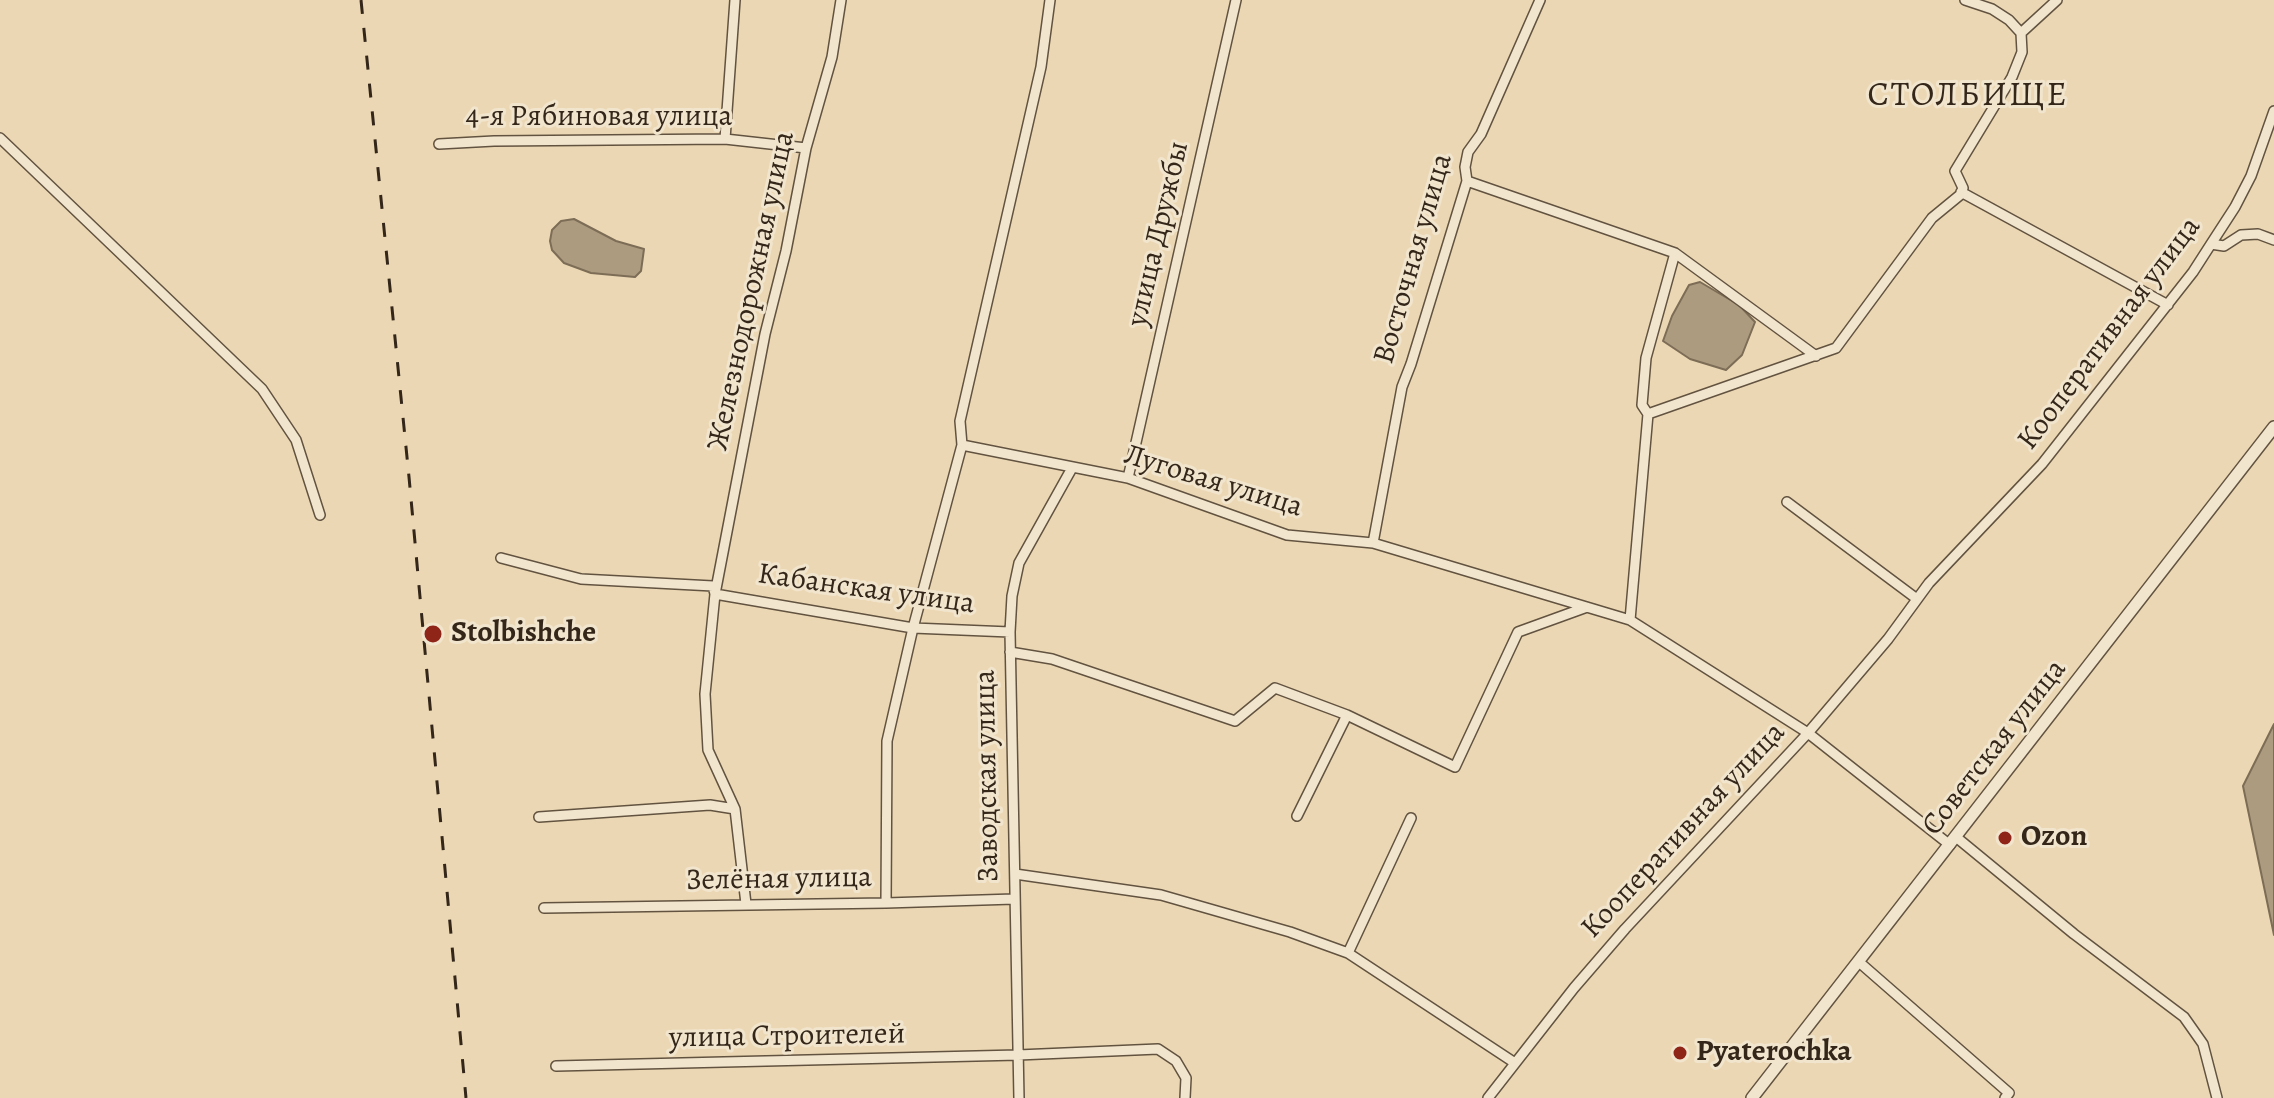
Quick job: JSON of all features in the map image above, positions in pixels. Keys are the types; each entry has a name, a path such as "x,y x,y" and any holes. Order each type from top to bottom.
{"street":[{"path":"725,139 735,0"},
{"name":"Железнодорожная улица","path":"715,594 765,334 786,251 806,148 832,57 841,0"},
{"path":"886,903 887,741 913,628 962,445 960,421 1041,67 1050,0"},
{"name":"улица Дружбы","path":"1128,478 1236,0"},
{"name":"Восточная улица","path":"1373,543 1402,387 1467,181 1465,167 1468,152 1481,134 1540,0"},
{"path":"1648,414 1836,348 1932,218 1961,192 1963,188 1955,171 2015,71 2022,52 2021,33 2009,20 1992,9 1965,0"},
{"path":"2021,33 2057,0"},
{"name":"Кооперативная улица","path":"1488,1098 1625,929 1808,733 1888,639 1929,583 2042,464 2168,305 2211,244 2251,176 2274,111"},
{"path":"0,138 262,389 296,440 320,515"},
{"name":"4-я Рябиновая улица","path":"439,144 521,140 725,139 806,148"},
{"path":"1467,181 1675,253 1816,356"},
{"path":"1961,192 2168,305"},
{"path":"2211,244 2224,246 2241,235 2258,234 2274,240"},
{"path":"1630,620 1648,414 1642,405 1646,358 1675,253"},
{"name":"Советская улица","path":"1752,1098 2274,427"},
{"name":"Луговая улица","path":"962,445 1128,478 1287,535 1373,543 1630,620 1808,733 2184,1017 2203,1044 2217,1098"},
{"name":"Заводская улица","path":"1019,1098 1010,632 1019,563 1072,468"},
{"path":"1787,502 1917,599"},
{"name":"Кабанская улица","path":"501,558 581,579 713,586 715,594 705,694 708,750 735,809 746,904"},
{"name":"Кабанская улица","path":"715,594 913,628 1010,632"},
{"path":"1010,652 1052,659 1235,721 1275,688 1347,715 1455,767 1518,632 1587,607"},
{"path":"1297,816 1347,715"},
{"path":"539,817 710,805 735,809"},
{"path":"1348,953 1411,818"},
{"path":"1015,874 1161,895 1290,932 1348,953 1515,1063"},
{"name":"Зелёная улица","path":"544,908 1014,899"},
{"path":"1859,962 2009,1093 2005,1098"},
{"name":"улица Строителей","path":"556,1066 1158,1049 1176,1061 1186,1078 1185,1098"}],"shaded area":[{"path":"574,219 616,241 644,249 641,271 635,277 591,273 564,263 552,250 552,230 561,221"},
{"path":"1700,282 1739,305 1755,322 1742,355 1726,370 1690,359 1663,341 1689,285"},
{"path":"2274,724 2274,935 2243,786"}],"railway":[{"path":"361,0 466,1098"}],"place":[{"name":"Stolbishche","path":"433,634"},
{"name":"Ozon","path":"2005,838"},
{"name":"Pyaterochka","path":"1680,1053"}],"district":[{"name":"СТОЛБИЩЕ","path":"1968,97"}]}
